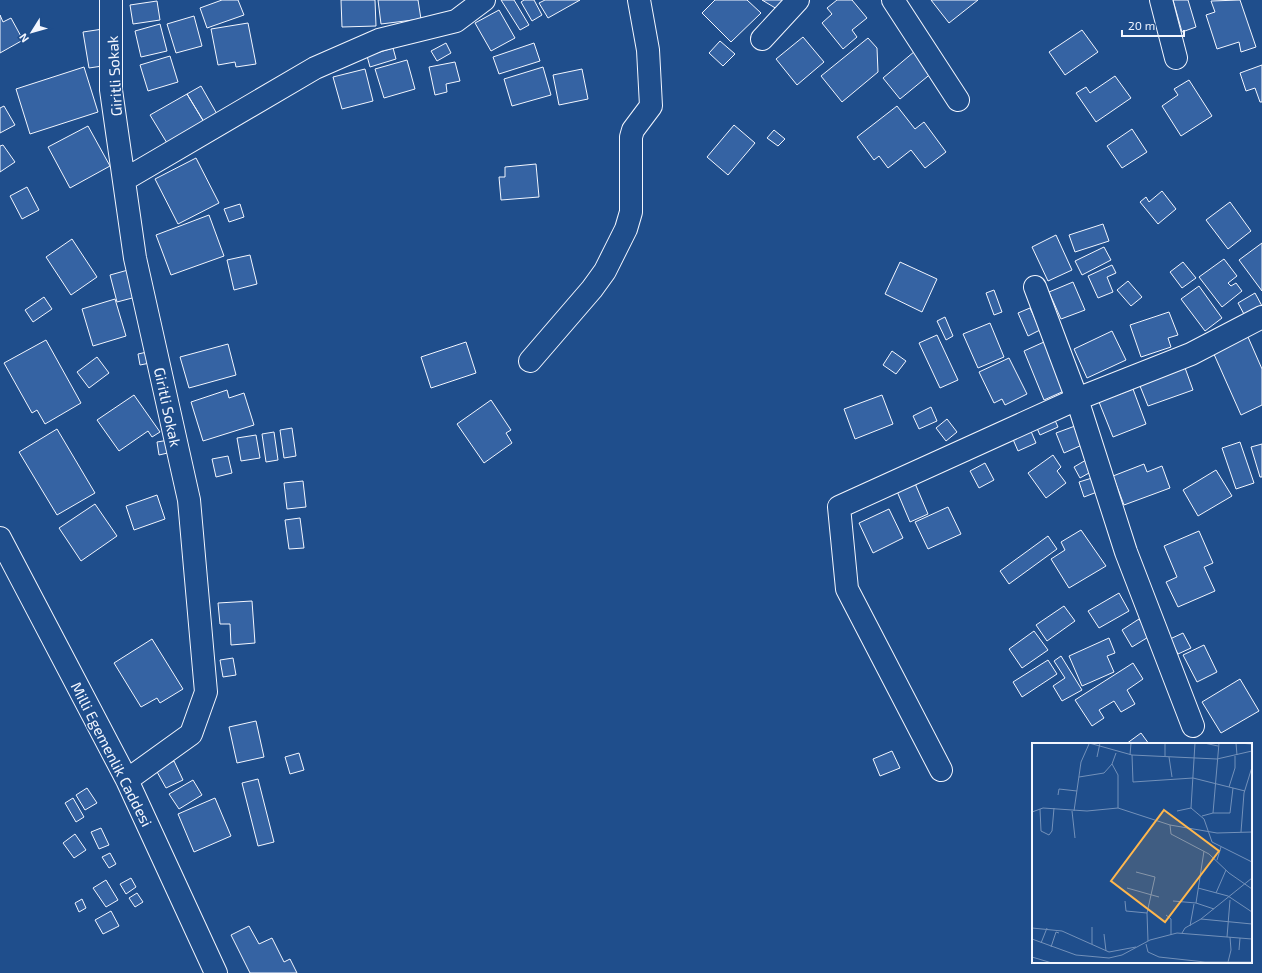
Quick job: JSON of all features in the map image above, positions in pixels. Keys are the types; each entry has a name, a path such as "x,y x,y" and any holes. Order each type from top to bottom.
{"street":[{"name":"Giritli Sokak","path":"111,0 111,90 135,258 189,500 206,692 191,734 127,780"},
{"path":"124,180 316,68 379,40 456,21 484,0"},
{"path":"530,361 600,277 626,229 631,212 631,137 633,130 651,106 648,50 639,0"},
{"path":"762,39 798,0"},
{"path":"893,0 958,100"},
{"path":"1161,0 1176,58"},
{"path":"1036,287 1077,399 1126,552 1193,726"},
{"path":"941,770 847,590 839,507 1077,399 1191,354 1262,317"},
{"name":"Milli Egemenlik Caddesi","path":"0,538 127,780 216,973"}],"building":[{"path":"222,0 238,0 244,15 207,28 200,8"},
{"path":"341,0 375,0 376,26 342,27"},
{"path":"378,0 418,0 421,19 381,24"},
{"path":"501,0 514,0 529,25 520,30"},
{"path":"524,0 534,0 542,15 532,21 521,2"},
{"path":"545,0 580,0 548,18 539,3"},
{"path":"715,0 747,0 761,13 731,42 702,13"},
{"path":"762,0 783,0 777,9"},
{"path":"837,0 852,0 867,18 852,30 857,37 843,49 822,23 832,14 827,8"},
{"path":"931,0 978,0 949,23"},
{"path":"1173,0 1188,0 1196,27 1182,32"},
{"path":"1240,0 1256,47 1241,52 1239,42 1217,49 1206,15 1215,12 1211,1"},
{"path":"157,1 160,20 133,24 130,5"},
{"path":"499,10 515,38 491,51 475,23"},
{"path":"0,15 3,22 11,18 23,40 0,53"},
{"path":"194,16 202,46 176,53 167,24"},
{"path":"248,23 256,64 236,67 235,62 218,65 211,29"},
{"path":"160,24 167,51 141,57 135,31"},
{"path":"103,29 109,65 89,68 83,32"},
{"path":"1082,30 1098,52 1065,75 1049,52"},
{"path":"803,37 824,62 797,85 776,59"},
{"path":"868,38 877,48 878,72 842,102 821,76"},
{"path":"720,41 735,54 723,66 709,53"},
{"path":"446,43 451,53 437,61 431,51"},
{"path":"534,43 540,61 499,74 493,57"},
{"path":"393,48 396,59 370,67 367,56"},
{"path":"915,51 933,72 900,99 883,78"},
{"path":"170,56 178,82 148,91 140,65"},
{"path":"407,60 415,89 384,98 375,69"},
{"path":"455,62 460,81 446,84 447,92 435,95 429,67"},
{"path":"1262,65 1262,102 1260,102 1255,88 1246,91 1240,73"},
{"path":"84,67 98,112 30,134 16,89"},
{"path":"543,67 551,95 512,106 504,79"},
{"path":"365,69 373,101 342,109 333,77"},
{"path":"582,69 588,99 559,105 553,75"},
{"path":"1115,76 1131,98 1096,122 1076,93 1086,87 1090,93"},
{"path":"1189,80 1212,116 1181,136 1162,106 1178,95 1174,89"},
{"path":"201,86 217,114 204,122 187,94"},
{"path":"187,94 204,122 167,143 150,115"},
{"path":"4,106 15,125 0,133 0,108"},
{"path":"897,106 915,129 924,122 946,152 925,168 911,150 888,168 879,156 874,160 857,137"},
{"path":"734,125 755,143 728,175 707,157"},
{"path":"88,126 110,166 70,188 48,147"},
{"path":"1132,129 1147,152 1122,168 1107,146"},
{"path":"774,130 785,139 778,146 767,138"},
{"path":"3,145 15,162 0,172 0,146"},
{"path":"196,158 219,203 178,224 155,179"},
{"path":"536,164 539,197 501,200 499,177 505,177 505,167"},
{"path":"27,187 39,210 22,219 10,196"},
{"path":"1162,191 1176,209 1158,224 1140,202 1146,197 1149,202"},
{"path":"1230,202 1251,231 1228,249 1206,220"},
{"path":"240,204 244,217 229,222 224,209"},
{"path":"209,215 224,256 171,275 156,235"},
{"path":"1103,224 1109,241 1075,252 1069,235"},
{"path":"1056,235 1072,270 1048,281 1032,247"},
{"path":"72,239 97,277 71,295 46,257"},
{"path":"1262,243 1262,291 1239,260"},
{"path":"1104,247 1111,260 1082,275 1075,261"},
{"path":"250,255 257,284 234,290 227,260"},
{"path":"1224,259 1237,276 1228,283 1231,286 1236,283 1242,291 1222,307 1199,277"},
{"path":"900,262 937,279 922,312 885,294"},
{"path":"1183,262 1196,278 1182,288 1170,272"},
{"path":"1112,265 1116,273 1107,277 1113,292 1098,298 1088,276"},
{"path":"128,270 136,297 117,302 110,275"},
{"path":"1128,281 1142,297 1131,306 1117,290"},
{"path":"1073,282 1085,310 1061,319 1049,292"},
{"path":"1199,286 1222,318 1205,331 1181,299"},
{"path":"994,290 1002,312 994,315 986,293"},
{"path":"1255,293 1262,306 1245,316 1238,303"},
{"path":"44,297 52,309 33,322 25,310"},
{"path":"115,299 126,336 93,346 82,309"},
{"path":"1030,308 1040,330 1028,336 1018,313"},
{"path":"1169,312 1178,335 1168,338 1171,347 1141,357 1130,325"},
{"path":"945,317 953,336 946,340 937,321"},
{"path":"990,323 1004,357 978,368 963,334"},
{"path":"1112,331 1126,360 1087,378 1074,349"},
{"path":"937,335 958,380 940,388 919,343"},
{"path":"1248,337 1262,369 1262,405 1241,415 1213,352"},
{"path":"46,340 81,403 45,424 37,410 32,413 4,363"},
{"path":"466,342 476,373 431,388 421,357"},
{"path":"1044,342 1064,391 1044,400 1024,351"},
{"path":"228,344 236,375 189,388 180,357"},
{"path":"892,351 906,361 896,374 883,365"},
{"path":"147,352 150,363 140,365 138,354"},
{"path":"97,357 109,373 89,388 77,372"},
{"path":"1009,358 1027,394 1005,405 1002,399 994,403 979,372"},
{"path":"1184,365 1193,390 1148,406 1138,381"},
{"path":"1133,389 1146,424 1113,437 1099,402"},
{"path":"227,390 229,398 244,393 254,425 203,441 191,402"},
{"path":"134,395 160,432 152,437 148,431 119,451 97,420"},
{"path":"882,395 893,424 855,439 844,409"},
{"path":"491,400 511,430 506,433 512,443 484,463 457,424"},
{"path":"931,407 937,421 919,429 913,416"},
{"path":"1054,418 1058,427 1040,435 1036,426"},
{"path":"947,419 957,432 946,441 936,428"},
{"path":"1075,426 1082,445 1064,453 1056,433"},
{"path":"292,428 296,456 284,458 280,430"},
{"path":"57,429 95,493 57,515 19,452"},
{"path":"1030,429 1036,443 1018,451 1012,437"},
{"path":"274,432 278,460 266,462 262,434"},
{"path":"256,435 260,458 241,461 237,438"},
{"path":"169,440 172,452 159,455 157,442"},
{"path":"1240,442 1254,483 1236,489 1222,448"},
{"path":"1262,444 1262,477 1260,477 1251,447"},
{"path":"1053,455 1061,467 1057,471 1066,483 1046,498 1028,473"},
{"path":"228,456 232,473 216,477 212,459"},
{"path":"1086,460 1089,473 1080,478 1074,467"},
{"path":"985,463 994,480 979,488 970,471"},
{"path":"1144,464 1147,472 1162,466 1170,488 1124,505 1113,476"},
{"path":"1216,470 1232,496 1198,516 1183,490"},
{"path":"1092,478 1097,492 1084,497 1079,482"},
{"path":"303,481 306,507 287,509 284,483"},
{"path":"914,481 928,514 910,522 896,489"},
{"path":"157,495 165,519 134,530 126,506"},
{"path":"95,504 117,536 81,561 59,528"},
{"path":"948,507 961,534 928,549 915,522"},
{"path":"889,509 903,538 873,553 859,523"},
{"path":"300,518 304,548 289,549 285,520"},
{"path":"1081,530 1106,566 1069,588 1051,559 1065,550 1061,542"},
{"path":"1199,531 1213,563 1204,567 1215,591 1178,607 1166,582 1177,577 1164,546"},
{"path":"1048,536 1057,549 1009,584 1000,571"},
{"path":"1119,593 1129,611 1099,628 1088,611"},
{"path":"252,601 255,643 231,645 230,624 220,624 218,603"},
{"path":"1064,606 1075,621 1047,641 1036,625"},
{"path":"1139,619 1150,636 1132,647 1122,630"},
{"path":"1034,631 1048,650 1022,668 1009,649"},
{"path":"1183,633 1191,648 1178,654 1170,639"},
{"path":"1109,638 1115,653 1107,656 1114,672 1082,686 1069,656"},
{"path":"152,639 183,689 160,703 157,698 141,707 114,663"},
{"path":"1204,645 1217,672 1197,682 1183,655"},
{"path":"1061,656 1082,690 1062,701 1053,686 1065,678 1054,661"},
{"path":"233,658 236,675 223,677 220,660"},
{"path":"1048,660 1057,674 1022,697 1013,682"},
{"path":"1133,663 1143,679 1127,690 1135,704 1121,712 1114,701 1099,710 1104,718 1092,726 1075,700"},
{"path":"1240,679 1259,711 1221,733 1202,702"},
{"path":"256,721 264,757 237,763 229,727"},
{"path":"1141,733 1148,743 1127,743"},
{"path":"892,751 900,768 880,776 873,759"},
{"path":"299,753 304,770 290,774 285,757"},
{"path":"174,761 183,780 166,788 156,770"},
{"path":"258,779 274,842 258,846 242,783"},
{"path":"193,780 202,795 179,809 169,794"},
{"path":"87,788 97,803 85,810 76,795"},
{"path":"73,798 84,817 76,822 65,803"},
{"path":"215,798 231,836 194,852 178,814"},
{"path":"101,828 109,845 99,849 91,832"},
{"path":"75,834 86,850 74,858 63,843"},
{"path":"110,853 116,864 109,868 102,857"},
{"path":"131,878 136,887 126,894 120,884"},
{"path":"106,880 118,900 106,907 93,888"},
{"path":"137,893 143,902 135,907 129,898"},
{"path":"82,899 86,908 79,912 75,903"},
{"path":"111,911 119,926 103,934 95,920"},
{"path":"249,926 259,944 272,938 284,962 290,959 297,973 250,973 231,935"}]}
